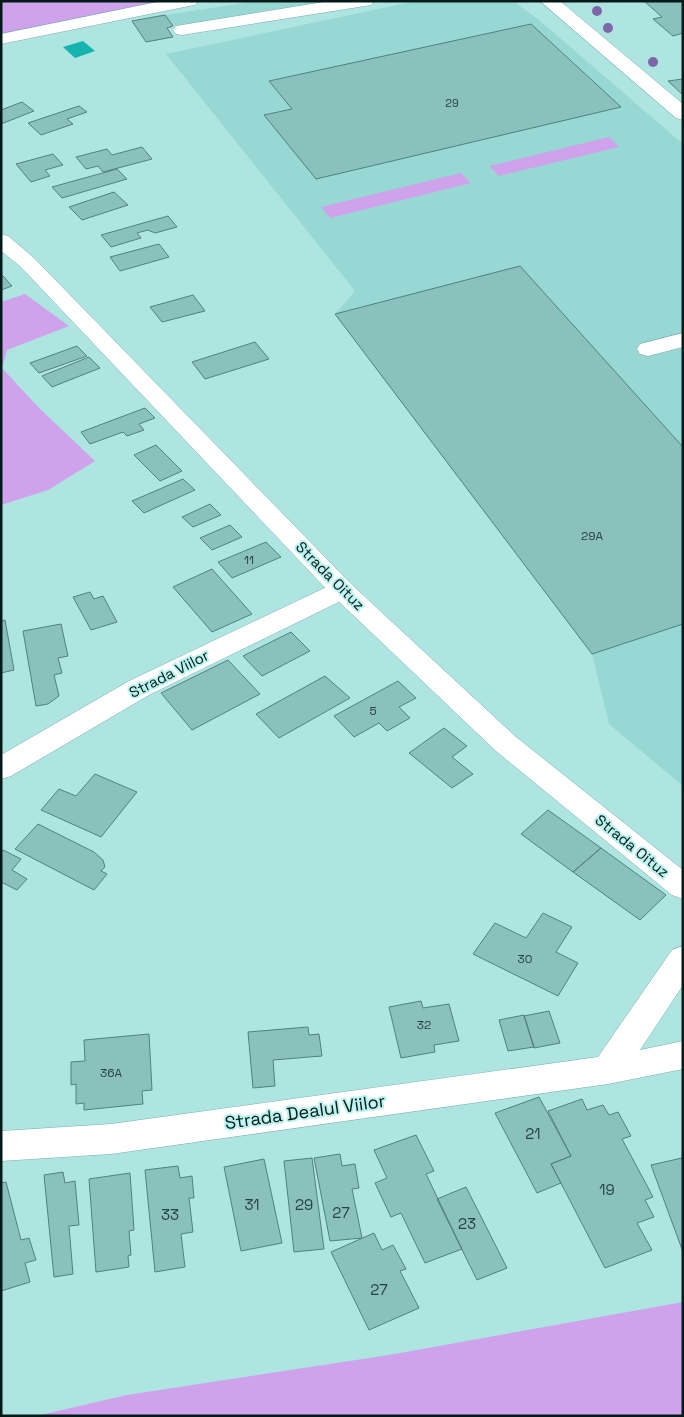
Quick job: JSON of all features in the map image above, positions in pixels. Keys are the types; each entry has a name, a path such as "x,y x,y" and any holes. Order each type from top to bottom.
{"street":[{"path":"1,39 189,1"},
{"path":"182,30 365,1"},
{"path":"549,1 683,114"},
{"name":"Strada Oituz","path":"1,240 27,262 342,590 506,744 683,887"},
{"path":"648,349 683,340"},
{"name":"Strada Viilor","path":"1,768 139,688 342,590"},
{"path":"608,1070 683,960"},
{"name":"Strada Dealul Viilor","path":"1,1146 111,1139 608,1070 683,1055"}],"shaded area":[{"path":"1,1 163,1 1,35"},
{"path":"257,1 338,1 173,26 165,15"},
{"path":"416,1 513,1 539,20 683,144 683,786 609,724 592,654 335,314 355,291 166,54"},
{"path":"609,137 619,147 499,176 489,166"},
{"path":"461,173 471,183 330,218 321,207"},
{"path":"25,294 69,326 7,350 2,368 38,407 95,461 48,490 1,505 1,302"},
{"path":"683,1302 683,1416 36,1416 127,1395 389,1355"}],"water":[{"path":"83,41 95,51 75,58 63,47"}],"building":[{"path":"644,1 683,1 683,33 673,36 653,19 662,17"},
{"path":"165,15 173,26 167,28 173,37 146,42 132,21"},
{"path":"531,24 621,107 316,179 264,115 292,109 269,81"},
{"path":"683,79 683,95 668,81"},
{"path":"22,102 34,111 1,124 1,110"},
{"path":"79,106 87,112 67,119 73,124 41,135 28,123"},
{"path":"142,147 152,159 103,172 98,166 86,169 76,157 107,149 112,155"},
{"path":"53,154 63,165 45,170 50,176 31,182 16,164"},
{"path":"117,169 127,179 62,198 52,187"},
{"path":"114,192 128,205 82,220 69,207"},
{"path":"168,216 177,227 155,233 148,230 137,233 141,238 111,247 101,235"},
{"path":"159,244 169,257 120,271 110,257"},
{"path":"520,266 683,447 683,624 592,654 335,314"},
{"path":"1,276 3,276 12,286 1,290"},
{"path":"193,295 205,311 162,322 150,307"},
{"path":"255,342 269,359 205,379 192,362"},
{"path":"77,346 87,356 39,373 30,363"},
{"path":"89,357 100,368 52,387 42,376"},
{"path":"145,408 155,418 139,424 144,430 127,436 123,432 90,444 81,432"},
{"path":"156,445 182,471 160,481 134,455"},
{"path":"183,479 195,490 144,513 132,501"},
{"path":"210,504 221,515 193,527 182,517"},
{"path":"230,525 242,537 212,550 200,538"},
{"path":"266,542 281,557 232,578 218,562"},
{"path":"212,569 252,614 212,632 173,587"},
{"path":"90,592 94,599 103,596 117,622 91,630 73,597"},
{"path":"5,620 14,670 1,673 1,621"},
{"path":"61,624 68,656 58,658 62,673 54,675 59,696 48,704 36,706 23,631"},
{"path":"291,632 310,651 262,676 243,656"},
{"path":"228,660 260,694 192,730 161,693"},
{"path":"325,676 350,698 279,738 256,714"},
{"path":"398,681 416,698 399,707 410,718 387,731 379,723 354,737 334,716"},
{"path":"444,728 467,746 452,757 473,774 452,788 409,753"},
{"path":"95,774 137,792 101,837 41,810 59,789 76,796"},
{"path":"548,810 601,848 573,872 521,834"},
{"path":"38,824 94,852 103,860 105,867 101,871 107,874 94,890 15,849"},
{"path":"601,848 666,895 640,920 573,872"},
{"path":"3,850 21,859 12,870 27,879 17,890 1,882 1,852"},
{"path":"543,913 572,927 556,952 578,963 558,996 473,954 495,923 526,938"},
{"path":"421,1001 423,1008 449,1004 459,1041 434,1045 435,1052 401,1058 389,1007"},
{"path":"549,1011 560,1043 534,1048 524,1016"},
{"path":"524,1015 534,1047 508,1051 499,1020"},
{"path":"308,1027 309,1035 319,1034 322,1056 273,1060 275,1086 253,1088 248,1032"},
{"path":"149,1034 152,1090 142,1091 143,1104 84,1110 84,1103 76,1104 76,1084 71,1085 71,1062 85,1061 84,1040"},
{"path":"539,1097 571,1156 551,1164 561,1183 537,1193 495,1113"},
{"path":"582,1099 587,1110 603,1105 609,1115 618,1112 631,1136 622,1139 653,1197 645,1200 654,1217 637,1223 652,1250 605,1268 551,1164 571,1156 548,1111"},
{"path":"416,1135 434,1171 426,1174 462,1249 425,1263 401,1213 391,1217 375,1183 387,1178 374,1150"},
{"path":"340,1154 342,1166 355,1164 359,1188 352,1189 362,1238 330,1241 314,1158"},
{"path":"312,1158 324,1249 294,1252 284,1161"},
{"path":"683,1158 683,1252 651,1165"},
{"path":"264,1159 282,1243 241,1251 224,1167"},
{"path":"178,1166 180,1178 192,1176 194,1198 189,1198 193,1232 181,1234 185,1267 155,1272 145,1170"},
{"path":"63,1172 65,1183 75,1181 79,1225 69,1226 73,1274 54,1277 44,1175"},
{"path":"130,1173 134,1230 129,1231 131,1255 128,1256 129,1267 96,1272 89,1179"},
{"path":"6,1182 21,1240 29,1238 36,1260 25,1263 30,1282 1,1291 1,1183"},
{"path":"466,1187 507,1268 477,1280 437,1199"},
{"path":"374,1233 382,1250 393,1245 406,1269 400,1271 419,1308 369,1330 331,1252"}]}
